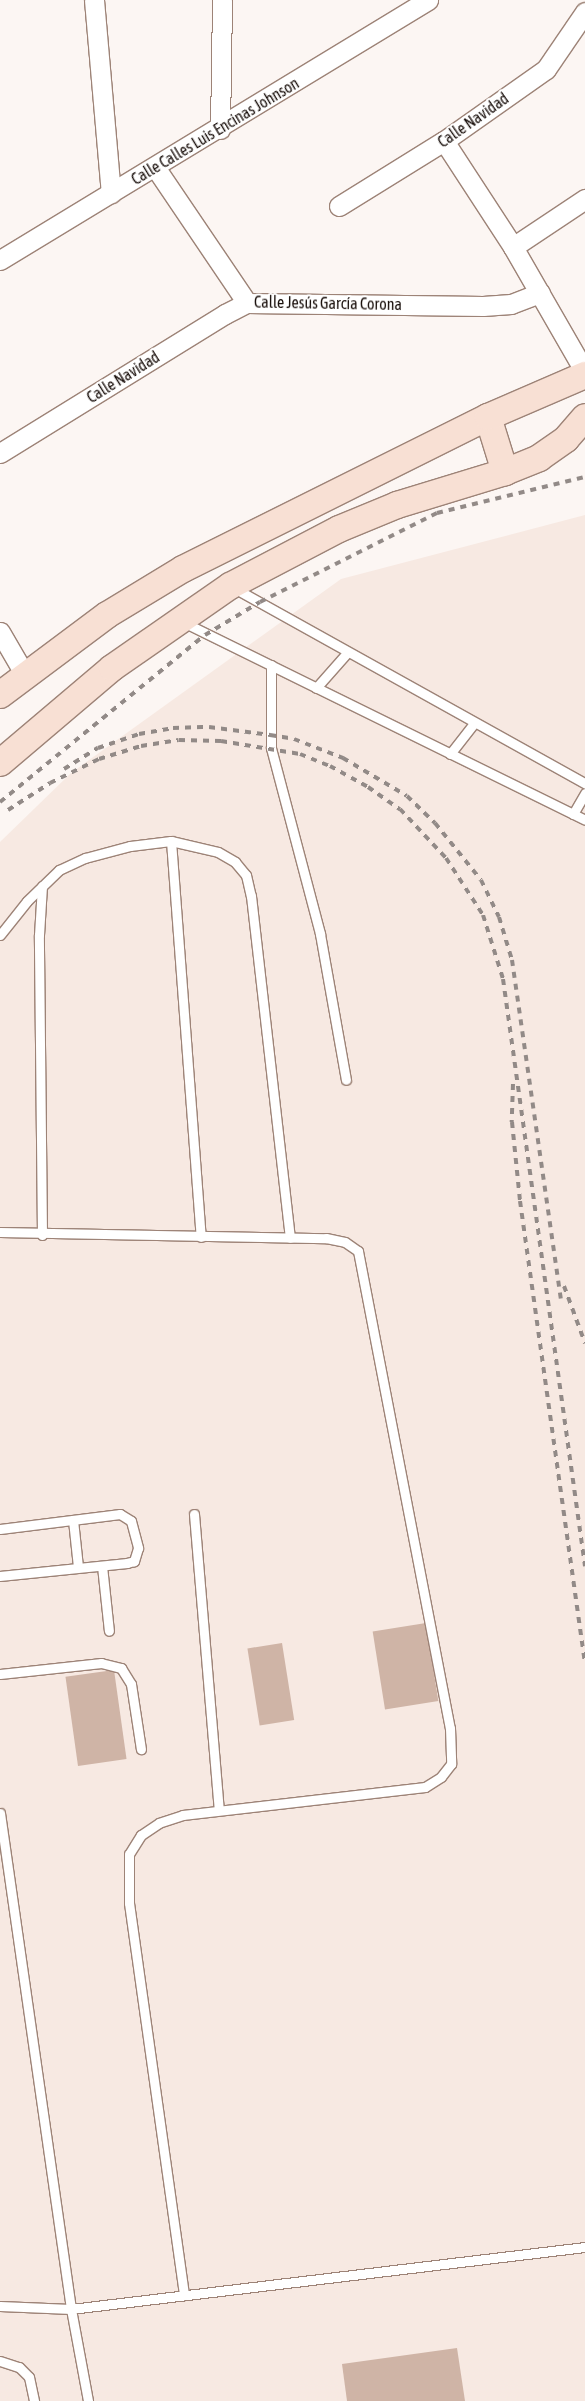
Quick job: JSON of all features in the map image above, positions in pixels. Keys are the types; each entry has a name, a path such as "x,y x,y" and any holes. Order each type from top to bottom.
{"main road":[{"path":"0,695 108,615 183,570 488,417 585,374"},
{"path":"488,417 505,472"},
{"path":"0,763 112,668 178,620 230,586 339,529 397,505 505,472 553,450 585,417"}],"street":[{"path":"94,0 111,193"},
{"path":"220,128 222,0"},
{"name":"Calle Calles Luis Encinas Johnson","path":"0,260 428,0"},
{"name":"Calle Navidad","path":"339,206 444,141 546,69 585,12"},
{"path":"444,141 513,247 585,374"},
{"name":"Calle Jesús García Corona","path":"155,167 247,304 484,306 511,304 540,293"},
{"path":"513,247 585,200"},
{"name":"Calle Navidad","path":"0,453 225,314 247,304"},
{"path":"0,632 25,675"}],"lane":[{"path":"230,586 347,653 585,783"},
{"path":"178,620 585,820"},
{"path":"316,688 347,653"},
{"path":"271,665 271,748 320,934 346,1080"},
{"path":"450,754 474,723"},
{"path":"573,814 585,793"},
{"path":"171,841 201,1236"},
{"path":"0,934 42,886 59,870 85,858 130,846 171,841 218,852 235,862 246,875 290,1238"},
{"path":"42,886 39,935 42,1234"},
{"path":"0,1232 290,1238 345,1242 358,1251 453,1748 451,1764 441,1777 425,1787 183,1815 159,1822 147,1831 129,1854 126,1876 184,2295"},
{"path":"0,1529 120,1514 131,1521 138,1548 134,1561 0,1576"},
{"path":"194,1514 219,1810"},
{"path":"73,1520 78,1567"},
{"path":"102,1566 109,1631"},
{"path":"0,1674 101,1663 121,1668 131,1684 142,1749"},
{"path":"0,1812 71,2309 88,2401"},
{"path":"0,2306 71,2309 585,2247"},
{"path":"0,2361 19,2367 29,2377 34,2401"}],"shaded area":[{"path":"585,515 585,2401 0,2401 0,842 71,773 341,579"}],"building":[{"path":"426,1623 438,1701 385,1709 373,1631"},
{"path":"282,1643 294,1720 260,1726 247,1648"},
{"path":"114,1670 127,1759 78,1766 65,1677"},
{"path":"457,2348 465,2401 347,2401 342,2364"}],"railway":[{"path":"0,802 205,635 260,602 437,513 585,477"},
{"path":"64,769 98,748 139,734 173,728 209,727 270,735 294,739 343,758 407,796 435,823 481,880 499,917 512,960 561,1299"},
{"path":"8,810 50,783 99,759 141,746 179,740 221,741 300,754 330,766 368,787 400,809 446,858 483,915 503,979 585,1566"},
{"path":"513,1084 512,1122 520,1201 585,1663"},
{"path":"564,1286 585,1343"}]}
